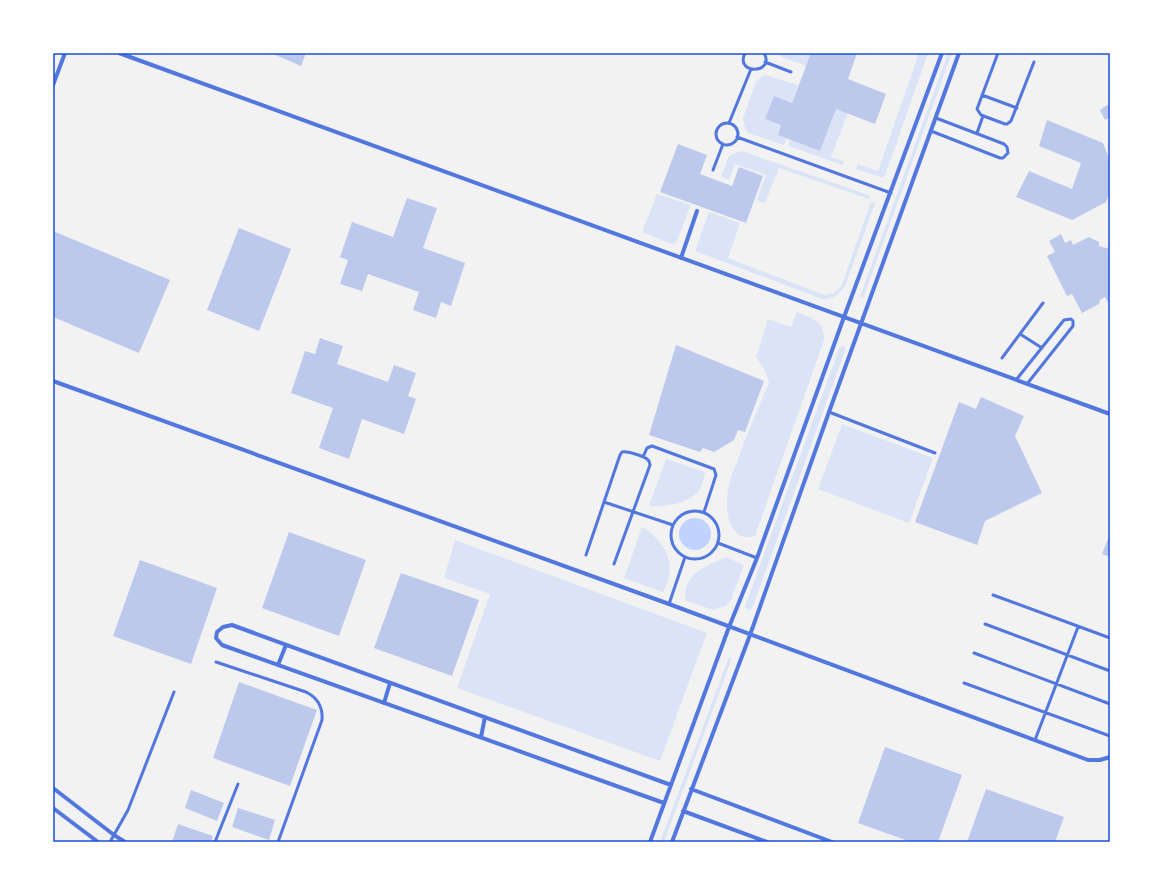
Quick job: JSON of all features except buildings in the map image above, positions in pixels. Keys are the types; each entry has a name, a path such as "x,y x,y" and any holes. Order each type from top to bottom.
{"street":[{"path":"53,85 65,53"},
{"path":"119,53 1110,414"},
{"path":"650,842 729,627 757,558 844,317 942,53"},
{"path":"672,842 750,635 959,53"},
{"path":"681,258 697,211"},
{"path":"53,381 669,604 1088,760 1100,760 1110,757"},
{"path":"664,803 222,645 216,638 217,632 223,627 232,625 671,785"},
{"path":"278,665 286,645"},
{"path":"384,703 390,682"},
{"path":"481,737 486,717"},
{"path":"53,788 125,842"},
{"path":"691,789 832,842"},
{"path":"53,808 98,842"},
{"path":"683,811 766,842"}],"lane":[{"path":"745,53 744,61 746,66 757,70 762,68 765,62 766,56 764,53"},
{"path":"998,53 977,109 979,114 983,116 1008,124 1012,121 1034,62"},
{"path":"765,62 791,72"},
{"path":"729,123 751,69"},
{"path":"982,95 1017,108"},
{"path":"977,133 983,116"},
{"path":"931,131 1000,158 1006,156 1008,150 1004,144 936,118"},
{"path":"723,123 729,123 738,131 738,137 729,145 723,144 718,141 716,130 718,126 723,123"},
{"path":"738,137 891,193"},
{"path":"712,170 723,144"},
{"path":"1002,358 1043,303"},
{"path":"1016,380 1064,320 1069,318 1073,321 1073,326 1027,384"},
{"path":"1020,334 1042,348"},
{"path":"829,412 935,453"},
{"path":"643,457 647,448 652,446 714,469 716,475 704,512"},
{"path":"586,555 620,455 625,452 643,457 648,460 650,465 614,564"},
{"path":"604,502 672,525"},
{"path":"697,510 704,512 712,518 719,528 720,536 714,550 708,556 693,560 679,553 674,547 671,540 672,525 682,514 689,511 697,510"},
{"path":"718,543 757,558"},
{"path":"669,604 685,557"},
{"path":"993,595 1110,638"},
{"path":"985,624 1110,671"},
{"path":"1034,740 1078,627"},
{"path":"974,653 1110,704"},
{"path":"216,662 306,692 316,699 322,709 322,720 278,842"},
{"path":"964,683 1110,736"},
{"path":"110,842 128,810 174,692"},
{"path":"215,842 238,784"}],"shaded area":[{"path":"776,53 811,53 806,66 782,57"},
{"path":"919,53 928,53 886,173 883,178 856,169 858,164 878,171"},
{"path":"948,53 952,53 863,298 860,297"},
{"path":"766,75 798,85 792,103 765,119 781,125 778,135 787,138 784,145 748,133 745,128 743,118 756,82 762,76"},
{"path":"836,109 848,113 831,157 844,161 843,165 788,146 790,139 820,151"},
{"path":"741,151 871,196 869,199 779,168 765,203 757,200 766,175 735,164 729,180 721,177 729,156"},
{"path":"657,194 691,205 676,243 672,244 642,232"},
{"path":"871,202 875,203 846,284 842,291 834,297 822,299 695,251 709,212 740,223 728,258 824,295 829,294 835,292 841,287"},
{"path":"797,312 820,324 824,333 824,340 755,536 743,537 734,530 729,520 727,496 731,476 769,383 765,370 756,357 768,319 791,327"},
{"path":"844,346 845,351 752,609 748,611 745,606 839,349"},
{"path":"842,424 933,458 909,523 818,489"},
{"path":"666,459 705,472 702,486 693,497 687,500 668,505 649,506"},
{"path":"642,527 655,537 665,550 668,557 670,573 668,582 663,592 624,578"},
{"path":"455,540 707,633 660,761 457,688 490,594 444,578"},
{"path":"726,557 744,565 731,600 726,606 713,610 687,601 685,598 686,589 692,576"},
{"path":"729,657 732,658 664,842 660,842"}],"water":[{"path":"692,518 698,518 708,525 711,534 710,540 704,547 698,550 692,550 682,543 679,537 679,531 686,521"}]}
